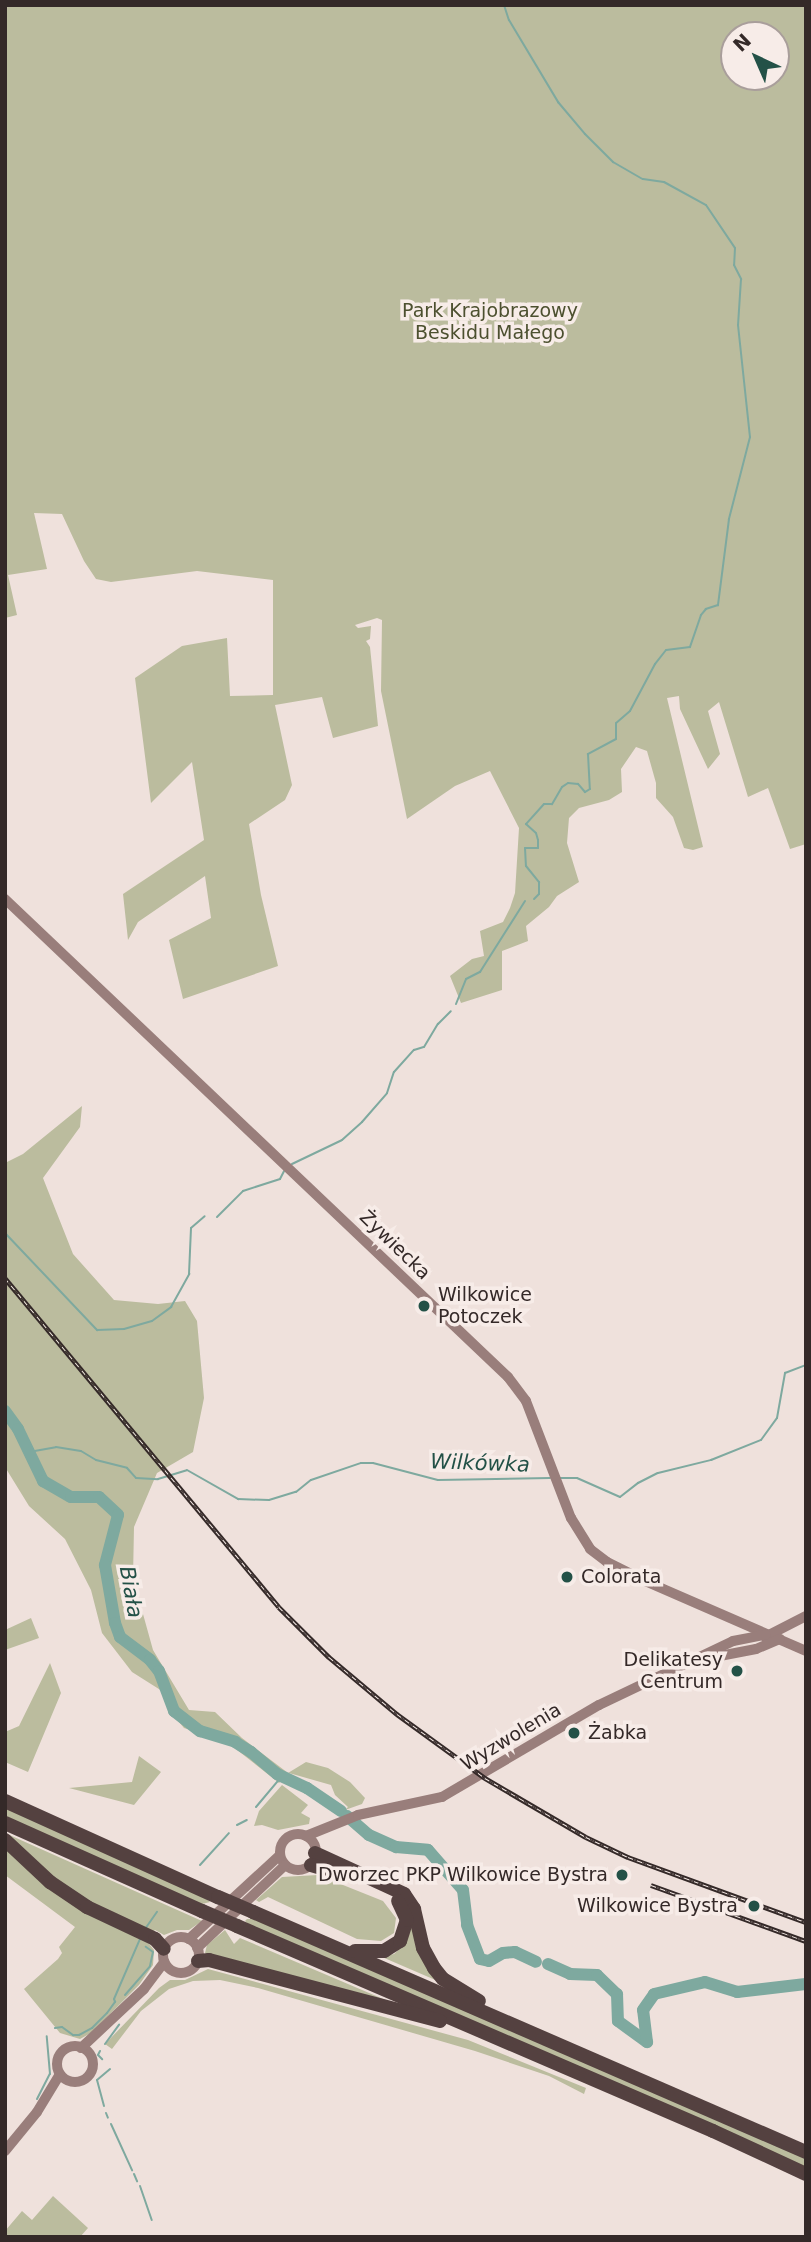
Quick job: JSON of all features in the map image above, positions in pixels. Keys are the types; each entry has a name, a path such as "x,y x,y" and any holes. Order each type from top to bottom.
{"highway":[{"path":"5,1801 218,1897 806,2152"},
{"path":"5,1824 806,2174"},
{"path":"5,1840 50,1882 87,1907 155,1939 167,1961"},
{"path":"311,1849 390,1894 402,1906 407,1920 400,1941 384,1951 359,1952 330,1945"},
{"path":"311,1849 404,1894 414,1909 423,1948 443,1979 519,2026"},
{"path":"197,1954 209,1960 487,2033"}],"street":[{"name":"Żywiecka","path":"5,899 508,1377 526,1401 571,1518 592,1550 621,1569 806,1651"},
{"name":"Wyzwolenia","path":"748,1650 768,1634 806,1616"},
{"path":"733,1619 737,1628 733,1641"},
{"name":"Wyzwolenia","path":"311,1849 342,1821 456,1791 599,1705 733,1641 768,1634"},
{"name":"Wyzwolenia","path":"691,1661 748,1650 780,1639"},
{"path":"167,1961 187,1972 197,1954 283,1860 282,1843 289,1837 311,1849 298,1870 283,1860"},
{"path":"85,2051 167,1961 174,1938 189,1939 283,1860"},
{"path":"189,1939 197,1954"},
{"path":"70,2047 85,2051 93,2066 90,2074 79,2082 70,2082 60,2074 57,2064 61,2054 70,2047"},
{"path":"5,2151 44,2103 60,2074"},
{"path":"44,2103 70,2082"}],"green space":[{"name":"Park Krajobrazowy Beskidu Małego","path":"5,5 806,5 806,844 790,849 768,788 748,797 719,702 708,711 720,754 708,769 680,709 679,696 667,698 703,847 693,850 684,848 673,817 656,798 656,783 647,751 636,747 621,769 622,792 609,800 579,808 569,818 567,843 579,882 557,896 549,907 526,926 528,941 502,951 502,990 461,1003 450,976 472,959 484,956 480,931 503,922 510,908 515,893 519,828 490,771 455,786 407,819 381,691 382,620 377,618 355,625 358,628 371,626 370,639 366,641 370,647 378,726 333,738 322,697 275,705 292,785 285,800 249,824 261,895 278,966 183,999 169,940 211,918 205,876 138,922 128,940 123,894 204,840 192,762 151,803 135,678 182,646 227,638 230,696 273,695 273,580 197,571 111,582 96,579 84,561 62,514 34,513 47,569 8,575 17,615 5,618"},
{"path":"82,1106 80,1127 43,1178 73,1254 114,1300 158,1304 185,1301 197,1321 204,1398 193,1452 157,1473 134,1527 133,1578 153,1650 189,1710 215,1712 242,1738 288,1773 306,1762 328,1768 350,1782 365,1798 362,1804 345,1810 348,1807 335,1795 331,1785 289,1773 279,1783 227,1742 184,1728 170,1711 162,1691 132,1672 102,1633 91,1590 65,1539 29,1506 5,1467 5,1163 23,1154"},
{"path":"31,1618 39,1638 5,1650 5,1630"},
{"path":"50,1663 61,1693 28,1772 5,1762 5,1732 19,1726"},
{"path":"139,1756 161,1772 134,1805 69,1788 132,1782"},
{"path":"282,1785 308,1805 301,1813 310,1818 309,1824 278,1830 262,1825 254,1826 259,1811"},
{"path":"5,1806 203,1895 210,1902 198,1905 5,1818"},
{"path":"5,1833 202,1921 189,1930 177,1930 164,1935 155,1930 152,1933 90,1904 58,1883"},
{"path":"5,1849 147,1941 154,1950 153,1965 139,1985 91,2033 80,2039 60,2033 24,1989 58,1959 62,1953 59,1947 75,1927 5,1875"},
{"path":"318,1875 383,1901 396,1918 394,1933 381,1941 357,1939 268,1897 259,1902 256,1900 282,1877"},
{"path":"257,1919 806,2157 806,2169 252,1928 245,1921"},
{"path":"412,1926 440,1982 382,1957 394,1954 405,1944"},
{"path":"225,1930 234,1944 240,1938 402,2007 205,1953 207,1945"},
{"path":"208,1969 468,2040 586,2088 584,2094 549,2076 475,2051 258,1988 220,1980 193,1981 169,1989 141,2011 112,2049 105,2044 159,1988 170,1980 185,1980"},
{"path":"53,2196 88,2228 80,2237 5,2237 5,2231 22,2211 32,2220"}],"waterway":[{"path":"504,5 509,20 558,102 585,134 613,162 643,179 664,182 706,205 735,248 734,265 741,279 738,325 750,437 729,519 718,605 706,609 701,615 690,647 666,650 655,664 630,711 616,723 616,739 588,754 590,789 585,792 578,784 568,783 562,787 552,804 544,804 526,824 536,833 538,840 538,848 525,848 526,866 539,882 539,894 534,899"},
{"path":"456,1004 466,979 480,972 525,901"},
{"path":"292,1164 342,1140 362,1122 387,1093 394,1072 414,1050 424,1047 438,1024 451,1011"},
{"path":"217,1217 243,1191 280,1179 284,1171"},
{"path":"5,1233 97,1330 124,1329 152,1321 171,1307 189,1274 191,1228 205,1216"},
{"name":"Wilkówka","path":"559,1478 577,1478 620,1497 638,1483 658,1473 711,1460 761,1440 777,1418 785,1373 806,1365"},
{"name":"Biała","path":"5,1411 18,1429 43,1481 71,1497 99,1497 118,1515 105,1565 115,1623 120,1637 150,1660 159,1671 174,1711 200,1731 235,1742 277,1774 307,1788 341,1811"},
{"name":"Wilkówka","path":"29,1452 56,1447 81,1451 96,1460 127,1468 136,1478 158,1479 187,1470 238,1499 269,1500 296,1492 311,1480 361,1463 373,1463 438,1480 550,1478"},
{"path":"256,1807 282,1776"},
{"name":"Biała","path":"347,1816 369,1835 396,1847 428,1850 463,1890 467,1925 480,1959 489,1961 503,1953 515,1952 536,1962"},
{"path":"237,1825 247,1820"},
{"path":"200,1865 229,1833"},
{"path":"145,1929 157,1912"},
{"path":"55,2028 62,2027 73,2035 79,2035 92,2028 107,2013 115,2002 140,1939"},
{"path":"125,1995 150,1966 153,1952 146,1947"},
{"name":"Biała","path":"548,1964 570,1974 597,1975 617,1994 618,2021 647,2042 643,2010 654,1994 705,1982 737,1992 806,1984"},
{"path":"105,2044 119,2025"},
{"path":"37,2099 50,2074 47,2036"},
{"path":"100,2051 98,2055 102,2059"},
{"path":"104,2106 97,2080 110,2069"},
{"path":"106,2113 108,2118"},
{"path":"111,2124 132,2170"},
{"path":"134,2174 137,2181"},
{"path":"140,2186 152,2220"}],"railway":[{"path":"5,1278 279,1607 329,1657 397,1714 485,1778 586,1837 628,1857 806,1922"},
{"path":"651,1885 806,1941"}],"place":[{"name":"Wilkowice Potoczek","path":"424,1306"},
{"name":"Colorata","path":"567,1577"},
{"name":"Delikatesy Centrum","path":"737,1671"},
{"name":"Żabka","path":"574,1733"},
{"name":"Dworzec PKP Wilkowice Bystra","path":"622,1875"},
{"name":"Wilkowice Bystra","path":"754,1906"}]}
